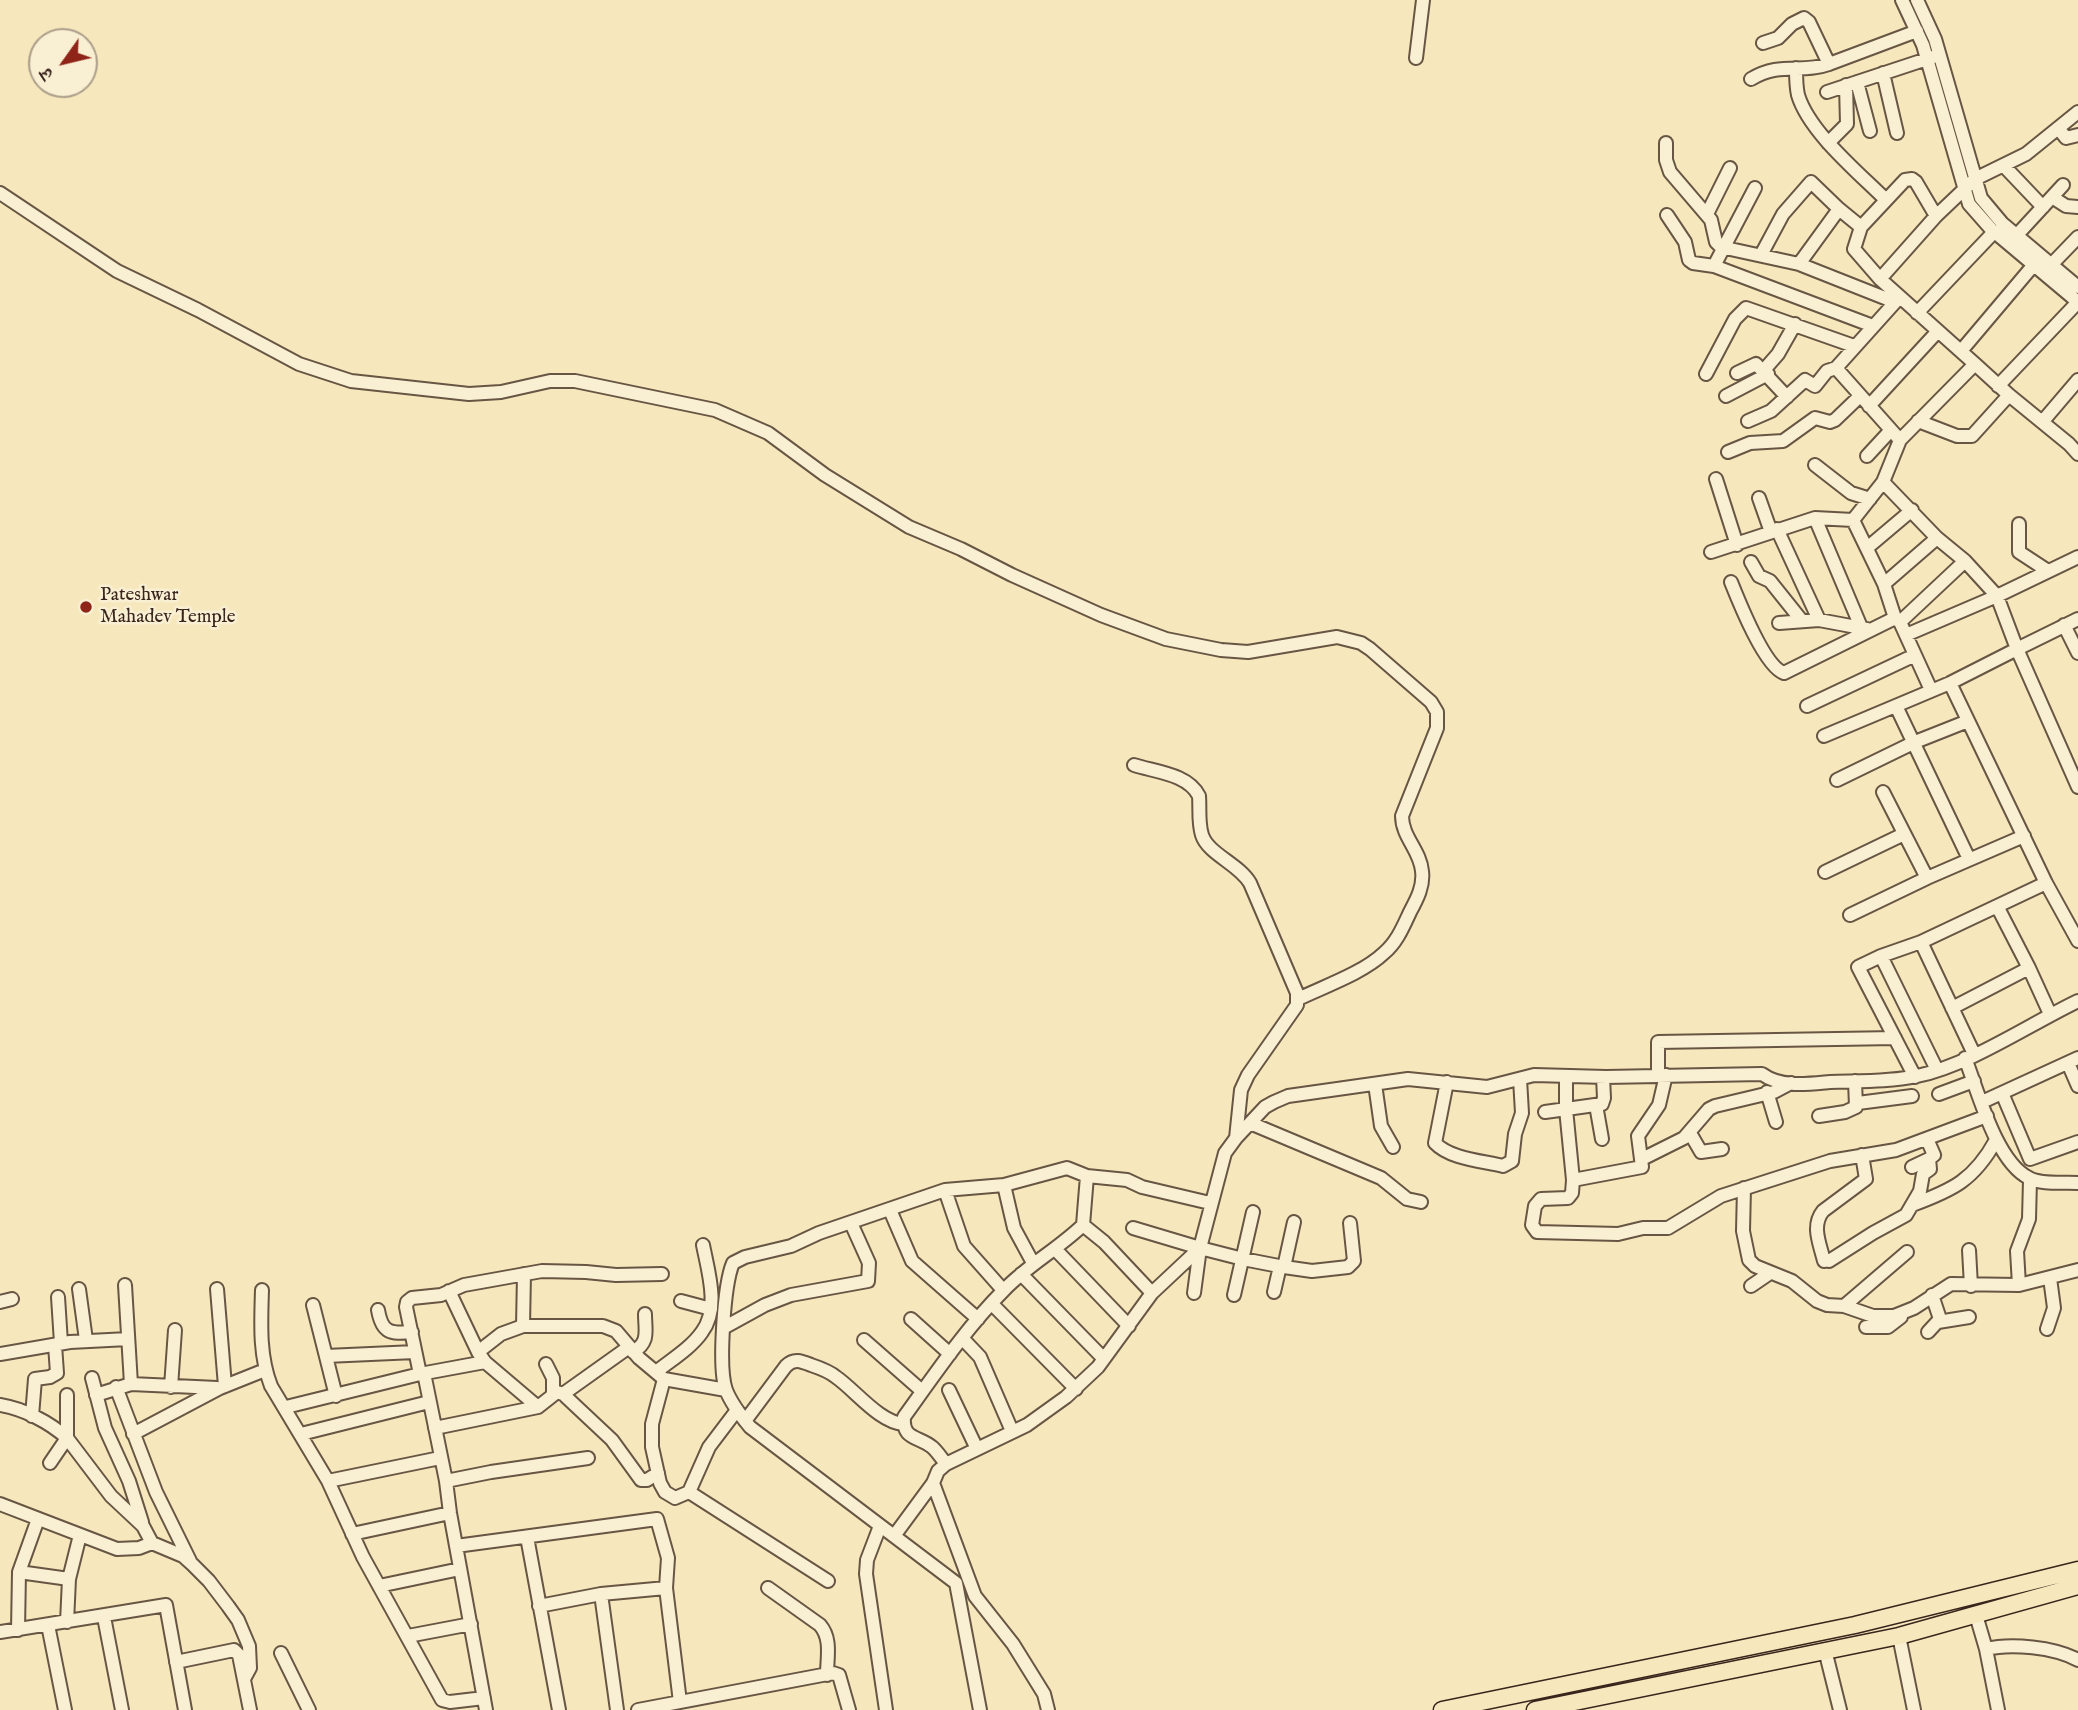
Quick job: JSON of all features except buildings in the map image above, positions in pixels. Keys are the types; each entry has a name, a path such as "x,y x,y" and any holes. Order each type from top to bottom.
{"main road":[{"path":"1442,1710 1855,1625 2078,1570"},
{"path":"1535,1710 1899,1636 2078,1586"}],"street":[{"path":"1416,58 1423,0"},
{"path":"1902,0 1933,57 1985,204 2078,302 1998,386"},
{"path":"1917,0 1929,25 1933,57 1964,189 1973,209 1994,232 2078,287"},
{"path":"1763,43 1779,38 1792,24 1804,18 1809,22 1829,64"},
{"path":"1751,79 1775,68 1817,67 1829,64 1917,31"},
{"path":"1827,92 1933,57"},
{"path":"1796,68 1797,87 1802,104 1828,143 1886,200"},
{"path":"1883,73 1897,133"},
{"path":"1828,143 1847,124 1852,83"},
{"path":"1852,83 1870,131"},
{"path":"1880,279 1964,189 1975,180 2026,154 2078,112"},
{"path":"2058,128 2066,138 2078,135"},
{"path":"1666,143 1666,160 1670,172 1706,214 1713,225 1716,242 1724,248 1799,264 1897,300 1917,313 1998,386 2075,446"},
{"path":"2004,166 2048,202 2078,207"},
{"path":"1706,214 1730,167"},
{"path":"1897,300 1855,252 1854,244 1861,227 1905,180 1912,179 1936,216"},
{"path":"1761,255 1783,214 1811,182 1861,227"},
{"path":"2016,236 2063,185"},
{"path":"1714,266 1755,188"},
{"path":"0,193 117,271 198,310 299,364 351,382 469,394 501,392 550,381 575,381 715,410 768,433 835,482 909,527 1101,615 1153,634 1233,652 1248,652 1337,637 1361,643 1431,702 1438,720 1402,816 1403,830 1418,856 1422,883 1399,935 1384,953 1372,962 1298,999"},
{"path":"1799,264 1839,209"},
{"path":"1667,215 1685,242 1689,260 1693,263 1714,266 1873,326"},
{"path":"1917,313 1994,232"},
{"path":"1961,351 2041,262 2078,237"},
{"path":"1748,421 1771,411 1805,380 1815,386 1827,371 1836,368 1897,300"},
{"path":"1706,374 1735,319 1746,308 1854,346"},
{"path":"1726,396 1766,372 1795,324"},
{"path":"1728,452 1750,443 1783,442 1815,418 1830,422 1835,420 1864,401 1938,331"},
{"path":"1737,373 1756,364 1787,397"},
{"path":"1867,456 1918,421 1975,364"},
{"path":"1836,368 1895,435"},
{"path":"2043,421 2078,380"},
{"path":"1918,421 1957,436 1972,436 2009,395"},
{"path":"1853,520 1883,482 1895,435"},
{"path":"1815,466 1851,493 1870,499"},
{"path":"1716,479 1737,545"},
{"path":"1883,482 1937,538 1965,561 1997,596 2017,649 2078,787"},
{"path":"1759,498 1819,620"},
{"path":"1867,548 1912,510"},
{"path":"1711,552 1815,518 1853,520"},
{"path":"1815,518 1866,628"},
{"path":"1853,520 1931,690"},
{"path":"2019,524 2019,552 2048,570"},
{"path":"1884,584 1937,538"},
{"path":"1906,635 2078,557"},
{"path":"1731,582 1758,641 1779,671 1784,673 1866,628 1898,620 1965,561"},
{"path":"1751,562 1759,576 1770,581 1802,621"},
{"path":"1824,736 1950,683 2078,619"},
{"path":"1779,622 1819,620 1866,628"},
{"path":"2064,625 2078,653"},
{"path":"1807,706 1915,655"},
{"path":"1950,683 2046,883 2076,933"},
{"path":"1896,706 1969,859"},
{"path":"1837,780 1915,742 1968,721"},
{"path":"1134,765 1186,780 1196,790 1199,796 1203,838 1212,849 1240,869 1250,883 1298,999 1297,1005 1248,1075 1241,1090 1236,1138"},
{"path":"1883,792 1927,878"},
{"path":"1825,872 1904,834"},
{"path":"1850,915 2024,836"},
{"path":"1914,1077 1858,967 1921,942 2046,883"},
{"path":"1997,906 2050,1014"},
{"path":"1921,942 1952,1008 1970,1056 1974,1081 1996,1140 2019,1172 2030,1180 2078,1183"},
{"path":"1881,956 1937,1070"},
{"path":"1952,1008 2029,968"},
{"path":"1194,1293 1200,1248 1225,1153 1265,1107 1288,1096 1408,1079 1487,1087 1534,1075 1603,1077 1762,1074 1769,1079 1791,1083 1914,1077 1970,1056 2078,1001"},
{"path":"1573,1180 1640,1168 1643,1164 1639,1136 1658,1105 1662,1075 1658,1042 1895,1038"},
{"path":"1982,1102 2073,1061 2078,1086"},
{"path":"1566,1076 1572,1193 1569,1198 1545,1198 1537,1201 1532,1225 1536,1232 1618,1234 1643,1228 1668,1228 1715,1198 1830,1161 1896,1150 1987,1116"},
{"path":"1545,1112 1596,1105 1604,1101 1603,1077"},
{"path":"1447,1082 1435,1143 1440,1149 1503,1166 1512,1161 1515,1134 1521,1118 1520,1079"},
{"path":"1819,1116 1853,1110 1858,1102 1855,1081"},
{"path":"1939,1094 1974,1081"},
{"path":"1642,1159 1679,1142 1709,1109 1781,1090 1791,1083"},
{"path":"1375,1084 1381,1125 1393,1147"},
{"path":"1767,1092 1776,1122"},
{"path":"2002,1093 2030,1159 2078,1142"},
{"path":"1858,1102 1912,1096"},
{"path":"1596,1105 1601,1139"},
{"path":"1250,1123 1381,1178 1407,1199 1421,1202"},
{"path":"1690,1133 1701,1152 1722,1149"},
{"path":"1912,1167 1934,1154 1927,1139"},
{"path":"1912,1205 1958,1186 1985,1161 1996,1140"},
{"path":"1862,1154 1866,1179 1818,1217 1816,1228 1826,1261 1903,1218 1922,1187 1923,1174 1930,1169 1929,1159"},
{"path":"1048,1710 1044,1694 1013,1644 975,1596 848,1503 745,1421 737,1410 726,1390 722,1369 730,1270 733,1263 745,1257 784,1249 820,1233 945,1190 1004,1185 1067,1168 1087,1176 1127,1180 1142,1187 1210,1203"},
{"path":"907,1430 904,1417 978,1319 997,1308 1003,1290 1023,1275 1033,1263 1055,1250 1083,1225 1087,1176"},
{"path":"2020,1285 2017,1251 2029,1219 2030,1180"},
{"path":"1004,1185 1014,1228 1033,1263"},
{"path":"1744,1188 1743,1231 1749,1260 1755,1266 1792,1281 1817,1301 1827,1305 1844,1306 1885,1318 1914,1308"},
{"path":"945,1190 964,1246 1003,1290"},
{"path":"890,1210 912,1261 978,1319"},
{"path":"1234,1295 1253,1212"},
{"path":"1274,1292 1294,1222"},
{"path":"725,1327 765,1305 791,1295 868,1281 869,1263 851,1223"},
{"path":"1133,1228 1242,1259 1312,1271 1348,1267 1354,1261 1350,1223"},
{"path":"1083,1225 1104,1241 1152,1293"},
{"path":"703,1244 711,1285 707,1324 660,1376 651,1434 660,1483 671,1497 679,1498 689,1492 709,1447 737,1410"},
{"path":"894,1536 933,1483 938,1471 946,1464 1027,1424 1076,1389 1098,1367 1152,1293 1200,1248"},
{"path":"1055,1250 1129,1326"},
{"path":"1969,1250 1971,1286"},
{"path":"1844,1306 1907,1252"},
{"path":"1866,1327 1888,1326 1951,1284 2020,1285 2078,1270"},
{"path":"262,1290 261,1343 265,1370 271,1386 328,1481 379,1587 442,1700 485,1704 446,1481 415,1352 407,1302 412,1298 441,1295 464,1285 542,1271 662,1275"},
{"path":"1751,1286 1770,1273"},
{"path":"523,1326 524,1274"},
{"path":"1023,1275 1104,1359"},
{"path":"2047,1329 2054,1308 2050,1278"},
{"path":"125,1285 131,1384"},
{"path":"79,1289 86,1340"},
{"path":"217,1289 222,1387"},
{"path":"449,1291 481,1357 538,1406"},
{"path":"1928,1332 1941,1316 1932,1295"},
{"path":"32,1416 35,1379 57,1373 58,1297"},
{"path":"681,1301 710,1309"},
{"path":"313,1305 336,1396"},
{"path":"997,1308 1076,1389"},
{"path":"379,1310 380,1321 388,1331 412,1332"},
{"path":"435,1428 538,1406 631,1350 644,1345 645,1314"},
{"path":"1938,1322 1969,1317"},
{"path":"911,1320 950,1354"},
{"path":"286,1407 481,1357 501,1334 523,1326 610,1327 660,1376 726,1390"},
{"path":"171,1387 175,1330"},
{"path":"0,1354 86,1340 128,1339"},
{"path":"864,1340 922,1391"},
{"path":"964,1340 980,1357 1012,1432"},
{"path":"326,1356 415,1352"},
{"path":"745,1421 786,1366 799,1360 831,1373 885,1418 931,1446 946,1464"},
{"path":"546,1364 558,1394 612,1440 641,1480 647,1480 658,1473"},
{"path":"133,1434 222,1387 265,1370"},
{"path":"92,1378 105,1428 130,1481 143,1526 152,1543 183,1556 192,1564 209,1581 238,1620 249,1646 250,1668 244,1679"},
{"path":"96,1395 131,1384 222,1387"},
{"path":"116,1388 156,1492 192,1564"},
{"path":"948,1390 977,1449"},
{"path":"50,1463 67,1438 67,1395"},
{"path":"301,1434 429,1402"},
{"path":"0,1405 32,1416 58,1430 111,1496 143,1526"},
{"path":"328,1481 440,1458"},
{"path":"446,1481 588,1458"},
{"path":"933,1483 975,1596"},
{"path":"689,1492 828,1581"},
{"path":"0,1504 117,1549 139,1548 152,1543"},
{"path":"352,1534 450,1513"},
{"path":"18,1630 19,1572 38,1519"},
{"path":"456,1546 657,1520 668,1558 666,1588 680,1702"},
{"path":"880,1526 867,1560 866,1574 886,1710"},
{"path":"67,1622 69,1580 80,1535"},
{"path":"527,1537 559,1710"},
{"path":"944,1574 960,1557"},
{"path":"379,1587 460,1569"},
{"path":"19,1572 69,1580"},
{"path":"956,1583 980,1710"},
{"path":"539,1606 601,1594 666,1588"},
{"path":"768,1588 826,1632 827,1675"},
{"path":"601,1594 618,1710"},
{"path":"0,1632 166,1605 185,1710"},
{"path":"1976,1615 1986,1649 1997,1710"},
{"path":"104,1617 122,1710"},
{"path":"408,1636 471,1624"},
{"path":"48,1625 65,1710"},
{"path":"1899,1636 1914,1710"},
{"path":"1986,1649 2008,1645 2059,1653 2078,1660"},
{"path":"176,1662 234,1650 239,1655 250,1710"},
{"path":"1825,1650 1840,1710"},
{"path":"281,1653 309,1710"},
{"path":"638,1710 839,1675 849,1710"}],"place":[{"name":"Pateshwar Mahadev Temple","path":"86,607"}]}
